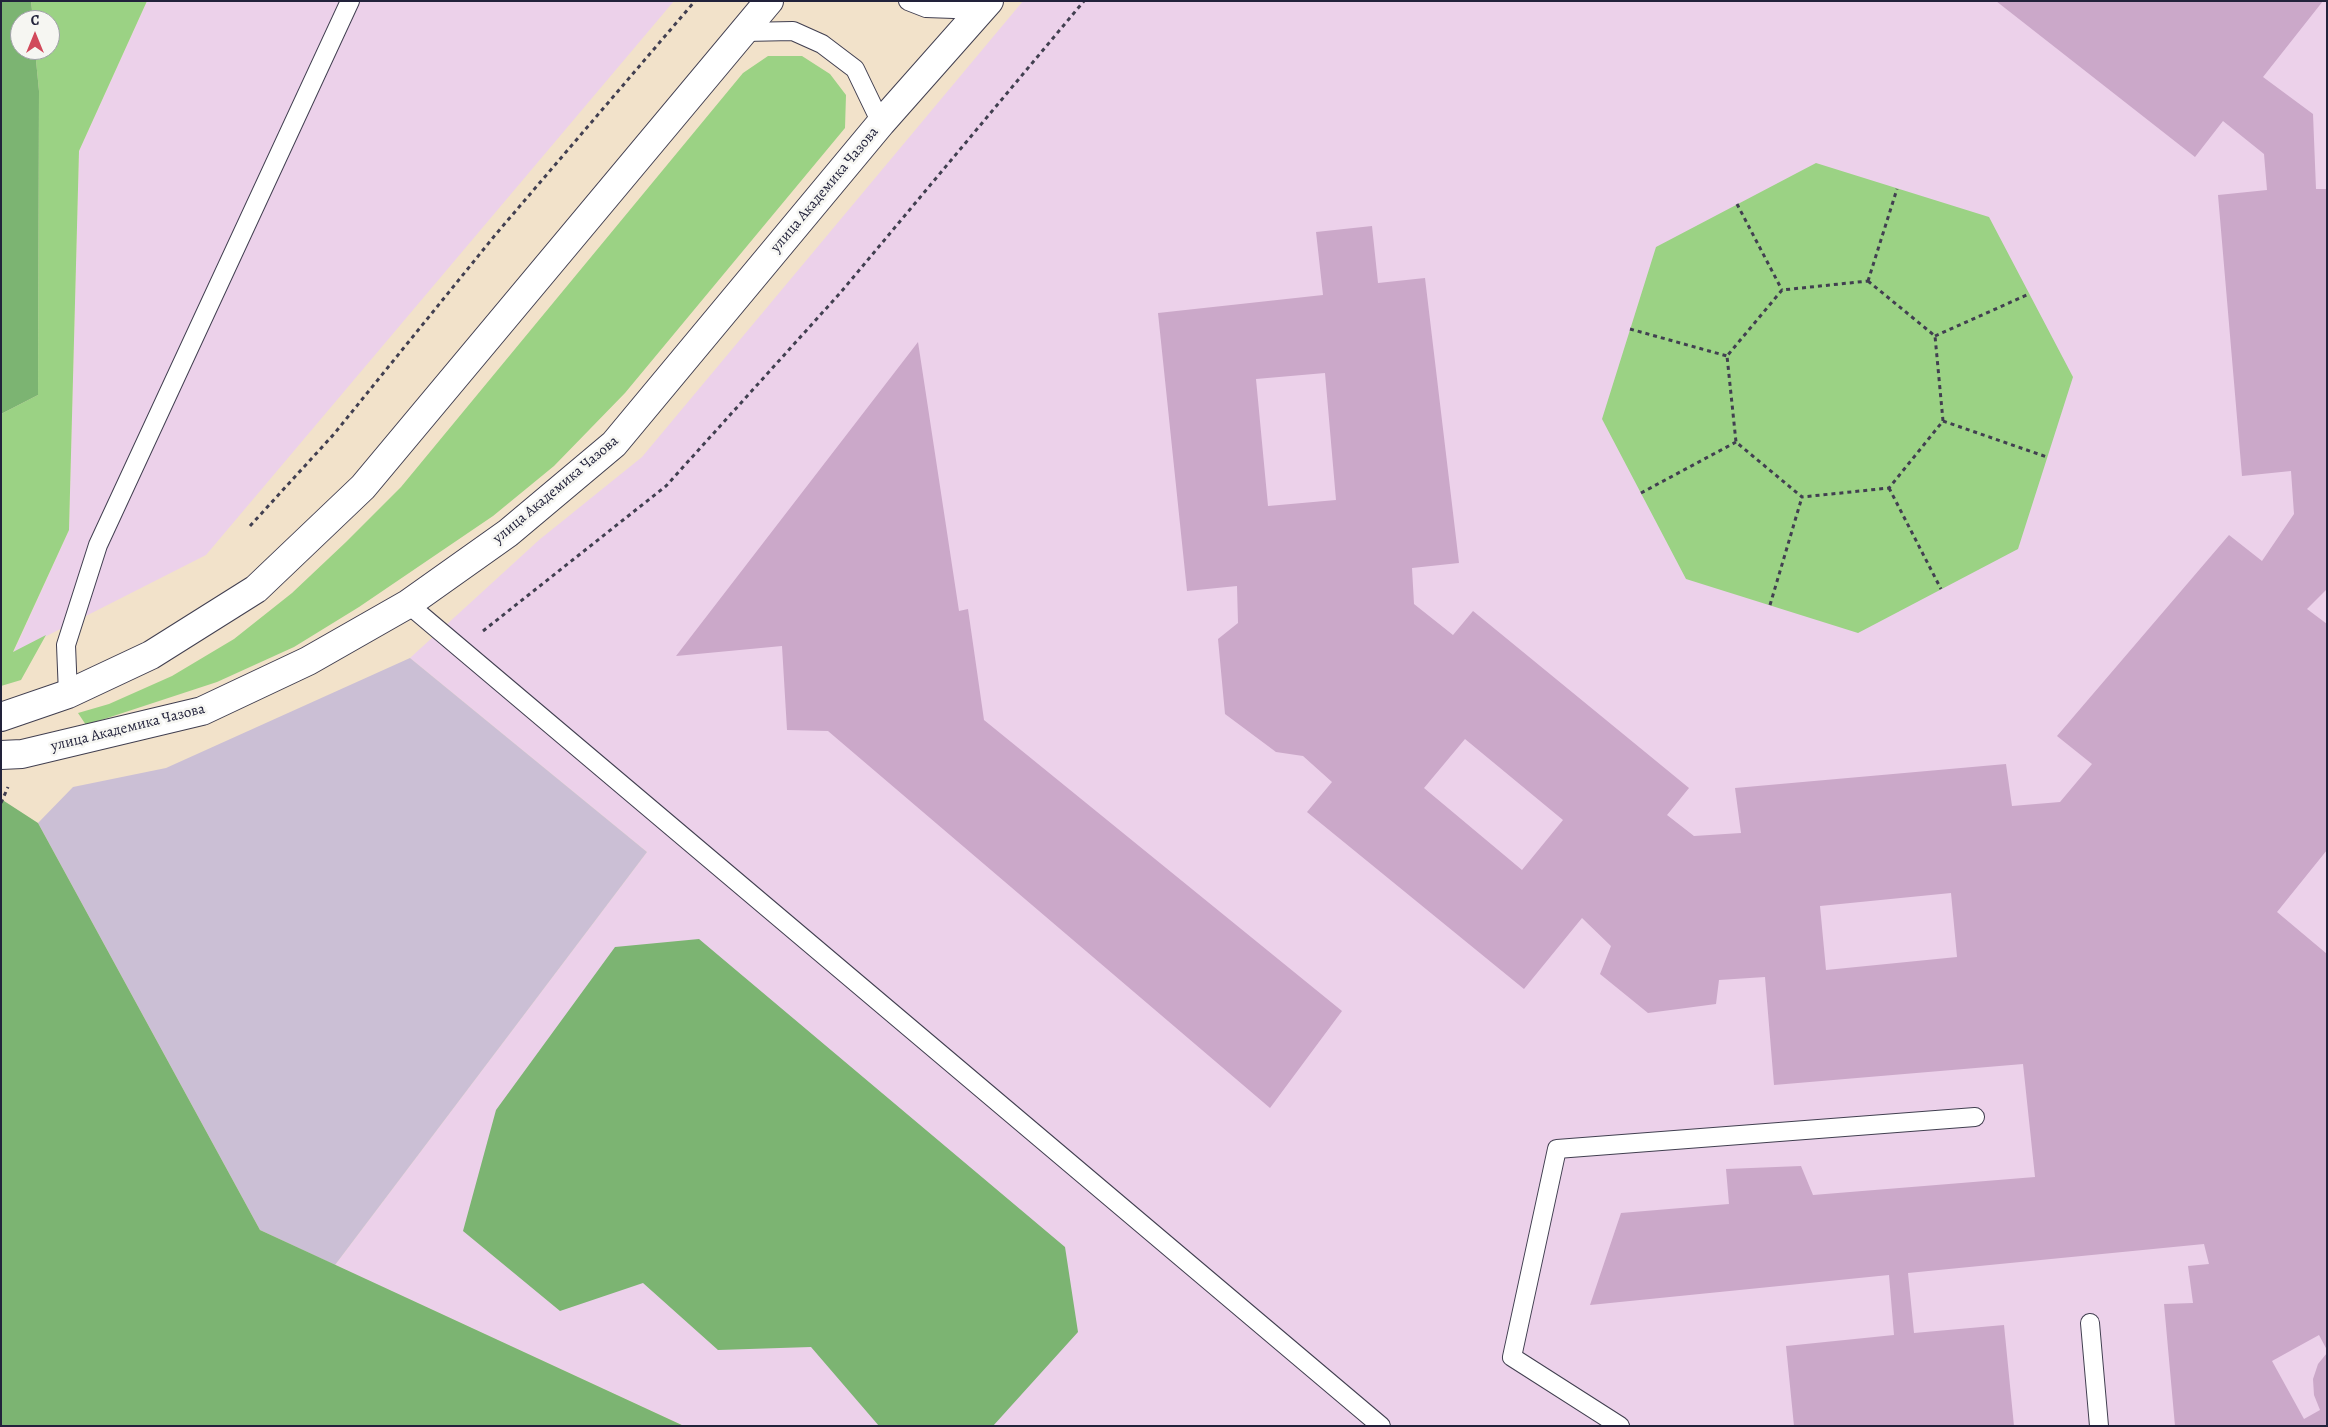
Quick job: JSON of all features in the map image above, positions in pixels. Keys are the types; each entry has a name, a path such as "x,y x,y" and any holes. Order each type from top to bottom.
{"street":[{"path":"1,717 68,694 151,655 256,589 363,487 769,1"},
{"name":"улица Академика Чазова","path":"1,755 31,752 202,711 308,661 408,604 508,533 614,444 880,123 986,6"}],"lane":[{"path":"68,694 66,645 98,545 350,1"},
{"path":"908,1 926,8 986,6"},
{"path":"744,32 793,31 822,44 855,69 880,123"},
{"path":"408,604 1381,1426"},
{"path":"1620,1426 1512,1357 1557,1149 1975,1117"},
{"path":"2090,1323 2099,1426"}],"path":[{"path":"250,526 334,434 496,234 695,1"},
{"path":"461,648 666,486 841,292 1084,1"},
{"path":"1868,281 1897,188"},
{"path":"1737,204 1782,290"},
{"path":"1868,281 1935,336 1944,421 1888,488 1802,497 1736,442 1727,356 1782,290 1868,281"},
{"path":"1935,336 2029,294"},
{"path":"1630,329 1727,356"},
{"path":"1944,421 2047,457"},
{"path":"1641,493 1736,442"},
{"path":"1888,488 1941,589"},
{"path":"1770,605 1802,497"}],"shaded area":[{"path":"147,1 674,1 206,555 13,653 69,530 79,151"},
{"path":"1023,1 2327,1 2327,1426 684,1426 335,1265 647,852 410,658 539,540 642,457"},
{"path":"410,658 647,852 335,1265 260,1230 38,823 73,787 166,768"}],"green space":[{"path":"1,1 31,1 32,10 10,10 10,60 36,60 39,91 38,395 1,414"},
{"path":"31,1 147,1 79,151 69,530 13,652 46,635 21,680 1,686 1,414 38,395 39,91 36,60 60,60 60,10 32,10"},
{"path":"768,56 802,56 830,74 846,95 845,128 625,393 554,466 493,516 359,607 294,647 217,682 86,725 78,713 109,704 172,676 234,639 292,593 346,542 401,487 743,73"},
{"path":"1816,163 1989,217 2073,377 2018,549 1858,633 1686,579 1602,419 1656,247"},
{"path":"1,799 38,823 260,1230 684,1426 1,1426"},
{"path":"699,939 1065,1247 1078,1332 993,1426 879,1426 811,1347 718,1350 643,1283 560,1311 463,1231 496,1110 615,947"}],"building":[{"path":"1996,1 2323,1 2263,77 2313,114 2316,189 2327,189 2327,589 2307,609 2327,624 2327,850 2277,912 2327,954 2327,1350 2319,1335 2272,1361 2304,1419 2320,1410 2314,1395 2313,1379 2318,1364 2327,1353 2327,1426 2175,1426 2164,1304 2193,1303 2188,1266 2209,1264 2204,1244 1908,1273 1914,1333 2004,1325 2014,1426 1794,1426 1786,1346 1894,1335 1889,1275 1590,1305 1621,1213 1729,1204 1726,1169 1801,1166 1813,1195 2035,1177 2023,1064 1774,1085 1765,977 1719,980 1716,1004 1648,1013 1600,974 1611,946 1582,918 1524,989 1307,812 1332,782 1303,756 1276,752 1225,714 1218,639 1238,623 1237,586 1187,591 1158,313 1323,295 1316,232 1372,226 1378,283 1425,278 1459,563 1412,568 1414,604 1453,635 1473,611 1689,788 1667,815 1694,836 1741,833 1735,788 2006,764 2012,806 2060,802 2092,764 2057,736 2229,535 2262,561 2294,514 2291,471 2242,476 2218,195 2267,190 2264,154 2223,121 2195,157","holes":["1325,373 1336,500 1268,506 1256,379","1465,739 1563,820 1522,870 1424,788","1951,893 1957,957 1826,970 1820,906"]},
{"path":"918,342 959,611 968,609 984,720 1342,1011 1270,1108 828,731 787,730 782,646 676,656"}]}
